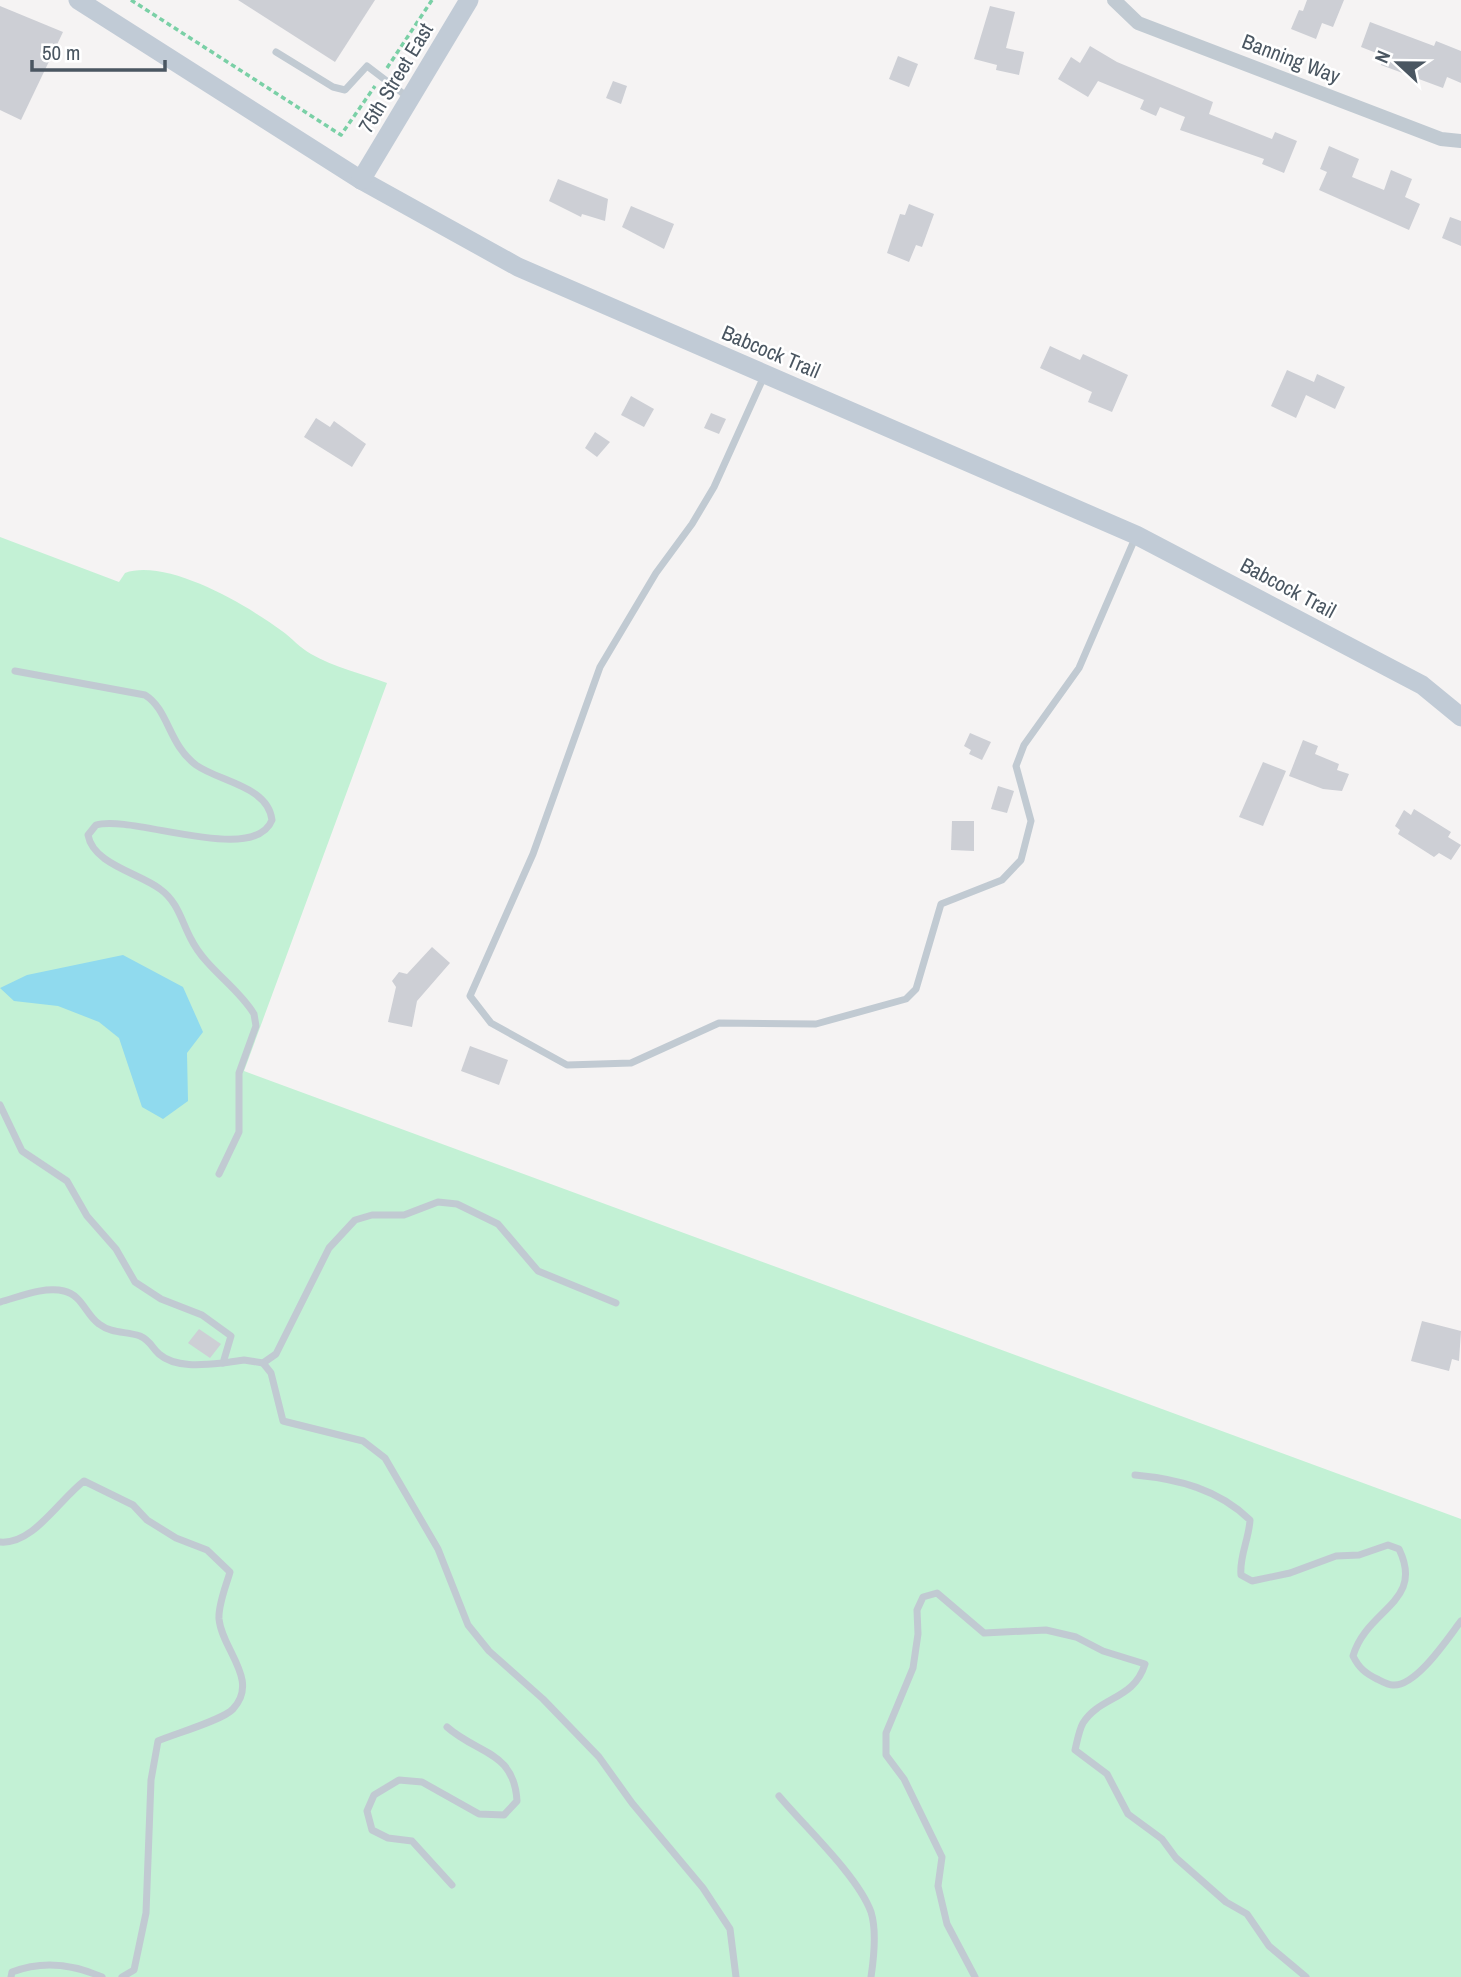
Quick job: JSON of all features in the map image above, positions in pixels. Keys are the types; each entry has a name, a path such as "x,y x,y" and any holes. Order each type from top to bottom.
{"street":[{"name":"Babcock Trail","path":"78,0 361,180 518,267 1136,535 1422,685 1461,718"},
{"name":"75th Street East","path":"361,180 469,0"},
{"name":"Banning Way","path":"1114,0 1138,23 1441,139 1461,141"}],"lane":[{"path":"276,52 333,88 345,90 367,66 410,99"},
{"path":"765,374 714,487 692,524 656,573 600,667 533,854 470,996 491,1023 567,1065 631,1063 719,1023 817,1024 906,999 916,989 941,904 1002,880 1021,860 1031,821 1016,766 1024,745 1079,668 1136,535"},
{"path":"15,671 145,695 158,707 173,741 183,754 206,771 258,795 270,811 272,820 267,829 248,838 182,835 111,822 96,825 88,835 92,846 101,856 151,883 172,899 205,961 254,1014 256,1026 239,1073 239,1132 219,1174"},
{"path":"0,1105 22,1151 67,1181 87,1216 116,1250 135,1282 161,1299 202,1315 232,1336 223,1363"},
{"path":"263,1363 276,1354 329,1248 355,1220 372,1215 404,1215 423,1205 438,1202 457,1204 498,1224 538,1271 616,1303"},
{"path":"0,1302 50,1290 66,1291 89,1311 97,1323 119,1334 134,1334 150,1340 159,1354 178,1363 244,1360 263,1363 271,1373 283,1421 363,1441 385,1458 438,1549 467,1625 489,1651 543,1699 599,1757 632,1803 703,1888 730,1929 736,1977"},
{"path":"1135,1475 1180,1481 1204,1488 1238,1508 1250,1520 1249,1541 1240,1564 1241,1575 1252,1581 1290,1573 1336,1556 1359,1555 1388,1545 1399,1549 1407,1577 1403,1591 1359,1637 1353,1656 1360,1669 1374,1678 1393,1685 1406,1681 1435,1656 1461,1621"},
{"path":"0,1542 10,1543 27,1536 64,1496 83,1481 133,1505 147,1520 176,1538 206,1550 230,1572 219,1618 224,1641 242,1672 241,1694 232,1711 158,1741 151,1780 146,1913 134,1970 122,1977"},
{"path":"975,1977 947,1924 938,1886 942,1857 904,1779 886,1755 886,1733 913,1668 918,1634 917,1610 923,1597 937,1593 984,1633 1046,1630 1076,1637 1103,1651 1128,1656 1145,1664 1140,1680 1101,1706 1083,1723 1075,1750 1107,1774 1128,1814 1162,1839 1176,1858 1226,1902 1247,1914 1269,1946 1306,1977"},
{"path":"447,1727 464,1742 503,1761 516,1781 517,1801 504,1815 479,1814 422,1782 399,1780 374,1795 367,1811 372,1830 387,1838 412,1841 452,1885"},
{"path":"779,1796 852,1880 871,1912 874,1952 871,1977"},
{"path":"11,1977 12,1972 29,1965 77,1966 102,1977"}],"green space":[{"path":"0,537 119,582 125,573 142,570 184,578 249,609 320,659 387,683 244,1071 1461,1519 1461,1977 0,1977"}],"water":[{"path":"123,955 183,987 203,1032 187,1053 188,1101 163,1119 142,1107 119,1038 99,1022 58,1006 14,1001 0,988 27,975"}],"building":[{"path":"238,0 375,0 335,62"},
{"path":"1307,0 1344,0 1333,27 1322,23 1316,39 1291,29 1299,10 1303,11"},
{"path":"0,6 63,32 21,120 0,110"},
{"path":"990,6 1015,12 1006,48 1024,52 1019,75 996,70 997,65 974,59"},
{"path":"1370,22 1434,46 1436,41 1461,51 1461,83 1447,77 1443,88 1381,65 1384,56 1361,47"},
{"path":"1090,46 1117,62 1213,102 1209,114 1272,139 1275,132 1297,141 1284,173 1262,164 1264,159 1180,130 1185,117 1160,107 1156,116 1140,109 1144,100 1098,81 1088,97 1058,79 1071,57 1080,63"},
{"path":"898,56 918,64 909,87 889,79"},
{"path":"613,81 627,86 621,104 606,98"},
{"path":"1329,146 1359,159 1352,177 1384,190 1391,170 1412,179 1405,197 1420,204 1409,230 1319,190 1327,172 1320,169"},
{"path":"558,179 608,199 605,221 582,214 581,217 549,201"},
{"path":"909,204 934,214 922,247 916,245 909,262 887,253 900,214 905,215"},
{"path":"631,206 674,224 664,249 622,227"},
{"path":"1450,217 1461,221 1461,246 1442,238"},
{"path":"1050,346 1080,360 1083,354 1128,375 1112,412 1088,402 1092,392 1040,368"},
{"path":"1287,370 1314,382 1317,374 1345,387 1335,409 1306,395 1296,418 1271,406"},
{"path":"631,396 654,409 644,427 621,415"},
{"path":"711,413 726,419 719,434 704,428"},
{"path":"316,418 330,427 334,421 366,444 352,467 304,437"},
{"path":"595,432 610,442 597,457 585,448"},
{"path":"970,733 991,742 982,760 969,754 971,750 964,746"},
{"path":"1303,740 1318,746 1315,754 1339,764 1337,770 1349,774 1342,791 1323,789 1289,776"},
{"path":"1263,762 1286,771 1263,826 1239,817"},
{"path":"998,786 1014,791 1007,813 991,809"},
{"path":"1414,809 1451,832 1448,837 1461,845 1451,860 1439,853 1434,857 1398,834 1400,830 1395,826 1404,810 1411,815"},
{"path":"952,821 974,821 974,851 951,850"},
{"path":"432,947 450,963 417,1001 412,1027 388,1022 396,987 392,981 399,972 407,974"},
{"path":"470,1046 508,1060 499,1085 461,1071"},
{"path":"1422,1321 1461,1331 1459,1361 1452,1359 1449,1371 1411,1361"},
{"path":"199,1329 221,1344 210,1358 188,1343"}]}
